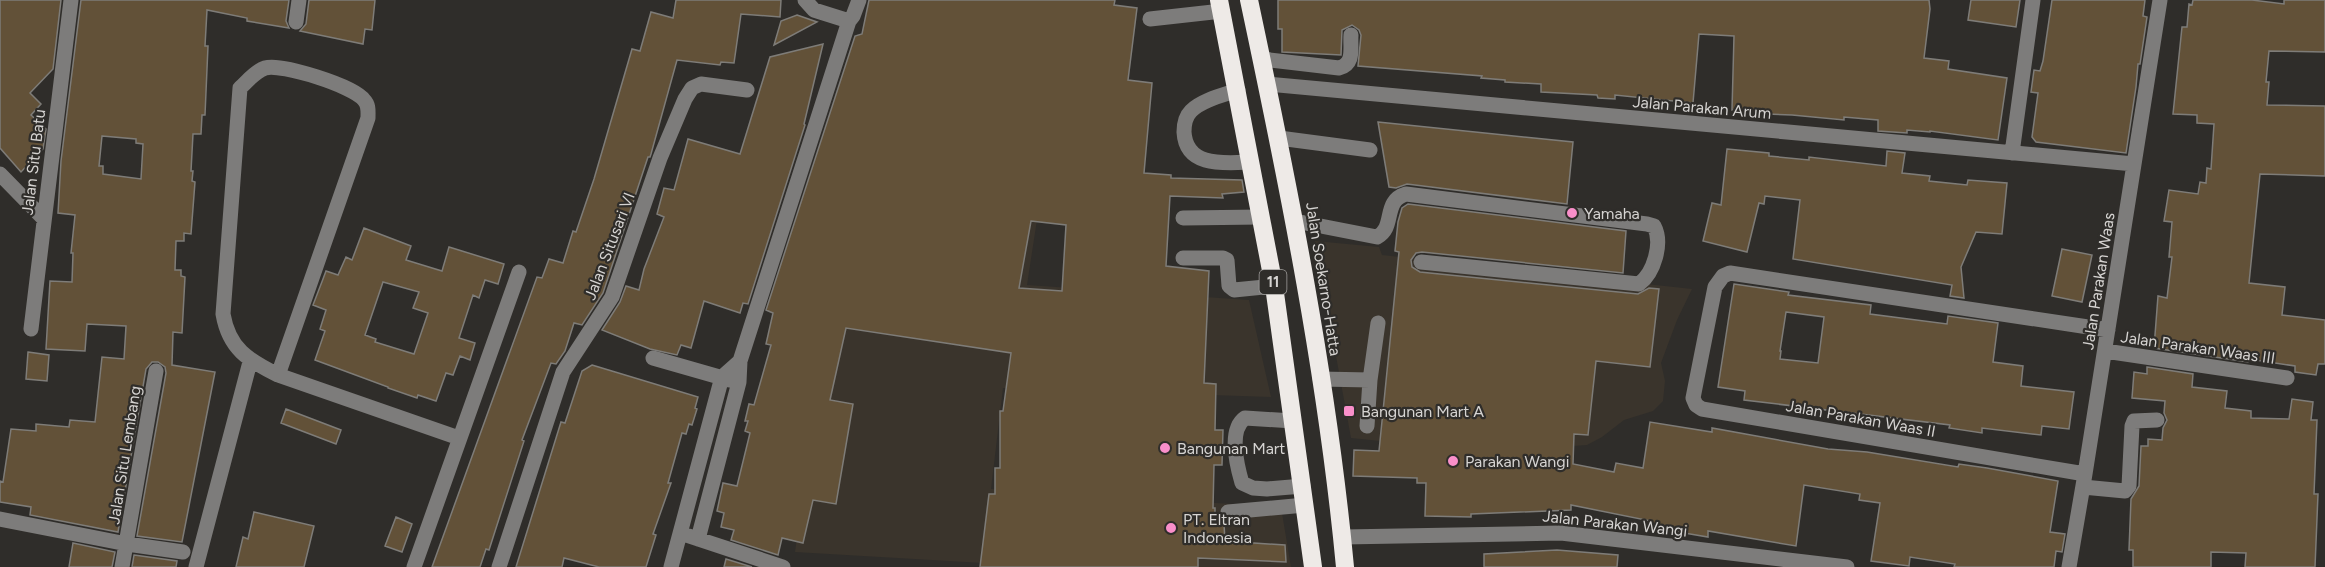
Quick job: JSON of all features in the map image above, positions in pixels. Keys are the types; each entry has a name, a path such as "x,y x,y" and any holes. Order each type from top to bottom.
{"highway":[{"name":"Jalan Soekarno-Hatta","path":"1249,0 1295,221 1346,567"},
{"name":"11","path":"1221,5 1274,286 1312,567"}],"street":[{"name":"Jalan Situ Batu","path":"31,329 71,0"},
{"path":"296,22 298,0"},
{"path":"805,0 814,10 849,21"},
{"path":"698,539 739,382 740,361 849,21 859,0"},
{"path":"2012,153 2033,0"},
{"name":"Jalan Parakan Waas","path":"2069,567 2160,0"},
{"path":"1150,19 1221,5"},
{"path":"1262,59 1339,68 1347,66 1350,61 1351,35"},
{"path":"278,375 368,118 368,110 367,103 361,96 333,81 274,67 259,71 240,88 223,314 233,343 250,362 278,375 459,438"},
{"name":"Jalan Situsari VI","path":"499,567 563,372 612,297 660,158 685,99 692,88 700,84 747,90"},
{"name":"Jalan Parakan Arum","path":"1267,84 2134,164"},
{"path":"1238,90 1191,110 1185,121 1184,135 1196,158 1209,162 1251,162"},
{"path":"1279,138 1370,150"},
{"path":"0,174 44,219"},
{"path":"1295,221 1377,237 1385,229 1393,202 1398,196 1406,194 1647,224 1653,226 1657,232 1656,257 1647,278 1639,284 1421,262"},
{"path":"1183,218 1261,217"},
{"path":"1184,258 1223,258 1227,260 1231,289 1274,286"},
{"path":"414,567 519,272"},
{"name":"Jalan Parakan Waas II","path":"2084,480 1702,409 1696,405 1693,398 1715,287 1723,276 1730,273 2108,330"},
{"path":"1367,426 1370,380 1378,323"},
{"name":"Jalan Parakan Waas III","path":"2105,351 2287,378"},
{"path":"653,357 739,382"},
{"path":"670,567 722,377 740,361"},
{"path":"196,567 250,362"},
{"name":"Jalan Situ Lembang","path":"122,567 156,371"},
{"path":"1320,379 1370,380"},
{"path":"1293,421 1245,418 1239,423 1235,432 1240,474 1242,483 1253,488 1304,495"},
{"path":"2084,480 2125,491 2129,486 2134,421 2157,420"},
{"path":"1228,512 1304,495"},
{"name":"Jalan Situ Lembang","path":"1,522 183,552"},
{"name":"Jalan Parakan Wangi","path":"1342,537 1561,533 1726,560 1847,567"},
{"path":"680,534 783,567"}],"shaded area":[{"path":"852,150 1047,155 1027,285 1249,300 1271,397 1003,388 991,489 1281,507 1291,567 1005,567 983,563 795,552"},
{"path":"1315,241 1379,247 1382,255 1692,289 1677,320 1661,363 1665,381 1663,401 1653,411 1624,420 1587,445 1489,452 1351,438"}],"building":[{"path":"0,0 61,0 53,69 30,93 41,104 31,115 46,129 43,149 21,172 0,148"},
{"path":"81,0 289,0 286,21 289,28 247,21 247,18 207,10 205,115 202,115 201,134 193,134 191,171 193,171 192,181 195,182 191,234 184,233 184,241 176,241 175,270 181,270 181,276 185,277 182,333 173,332 172,365 215,372 182,542 137,536 166,373 165,367 158,362 152,362 146,369 118,532 30,515 31,507 0,502 0,481 3,482 11,429 36,431 36,424 69,427 70,420 95,422 102,357 124,359 126,326 87,324 85,351 46,349 50,281 72,282 73,253 71,253 75,215 58,213 61,161","holes":["102,136 136,139 136,143 143,144 141,179 103,174 103,166 99,166"]},
{"path":"309,0 375,0 372,30 365,29 363,44 300,31 306,24"},
{"path":"676,0 781,0 780,17 741,14 734,63 721,62 720,65 677,60 651,154 648,157 603,293 582,325 574,323 565,351 556,364 551,363 522,440 524,441 489,550 486,549 480,567 432,567 537,277 542,278 549,259 563,263 573,231 576,232 632,49 640,51 651,12 673,18"},
{"path":"869,0 1115,0 1114,5 1137,8 1128,80 1152,83 1144,173 1171,175 1171,178 1242,180 1244,192 1222,194 1223,198 1170,196 1166,266 1209,271 1204,383 1216,384 1215,430 1223,430 1222,465 1214,465 1213,508 1224,524 1225,541 1285,545 1286,562 1198,558 1198,567 980,567 989,494 995,494 995,468 1000,468 1000,411 1003,411 1011,353 846,328 830,400 853,404 836,504 813,500 803,543 782,538 778,555 731,540 734,530 721,527 724,513 717,511 723,483 737,486 750,433 745,431 749,404 754,405 771,345 766,344 773,313 766,310 855,36 862,34","holes":["1031,221 1066,225 1062,291 1019,288"]},
{"path":"1278,0 1929,0 1924,58 1949,61 1948,69 2007,78 1998,140 1930,131 1907,130 1907,133 1878,131 1878,120 1737,113 1737,110 1732,110 1734,36 1699,34 1693,103 1615,95 1615,99 1598,98 1597,95 1541,92 1541,84 1505,82 1505,80 1481,78 1482,76 1358,66 1361,35 1359,30 1352,25 1342,30 1341,55 1282,52 1282,29 1278,29"},
{"path":"1971,0 2020,0 2016,27 1968,20"},
{"path":"2052,0 2145,0 2143,16 2147,17 2126,153 2036,142 2032,137 2038,93 2031,92 2034,70 2040,71 2043,61"},
{"path":"2193,0 2252,0 2284,4 2284,0 2325,0 2325,52 2269,51 2266,82 2269,82 2267,105 2325,106 2325,176 2260,174 2249,283 2285,287 2282,315 2325,320 2325,364 2318,364 2316,375 2295,372 2295,366 2249,359 2248,362 2154,348 2158,296 2167,298 2172,257 2169,257 2172,222 2164,221 2169,190 2198,194 2200,182 2206,183 2207,168 2211,169 2214,124 2197,123 2197,115 2173,114 2182,27 2187,27 2189,4 2192,5"},
{"path":"797,15 817,22 774,45 781,21"},
{"path":"823,44 805,125 748,304 743,303 740,313 704,301 691,348 681,345 677,355 650,349 602,330 620,302 626,286 639,290 644,269 664,217 657,214 664,188 674,190 688,139 740,154 770,57"},
{"path":"1378,122 1573,142 1567,204 1407,184 1396,188 1389,187"},
{"path":"1727,149 1769,153 1769,156 1809,160 1809,157 1886,166 1887,151 1905,153 1902,173 1930,176 1929,181 1967,185 1968,180 2007,183 2002,234 1976,232 1961,267 1964,298 1950,296 1952,285 1793,259 1800,200 1765,196 1764,204 1759,203 1747,252 1703,241 1712,203 1721,205"},
{"path":"1408,204 1626,231 1623,273 1422,252 1416,253 1411,260 1412,267 1420,272 1638,294 1649,288 1659,289 1650,367 1596,361 1588,435 1574,434 1573,464 1614,472 1616,463 1643,468 1650,422 1712,432 1712,428 1828,449 1867,452 1958,467 1959,464 2058,481 2050,532 2065,534 2062,552 2056,551 2054,567 1954,567 1955,564 1910,557 1909,566 1871,561 1880,503 1859,500 1860,494 1804,485 1796,546 1708,531 1708,537 1678,532 1679,529 1651,525 1651,521 1571,505 1571,510 1471,514 1471,517 1425,516 1426,483 1417,483 1417,478 1353,476 1354,450 1379,451 1399,252 1395,251 1398,222 1402,208"},
{"path":"364,228 411,246 406,260 442,271 449,247 504,264 498,284 485,280 479,298 473,295 459,338 475,343 470,360 460,356 453,375 446,373 436,401 418,395 417,398 315,360 325,331 320,329 326,310 313,305 326,271 338,275 346,257 352,260","holes":["383,282 419,292 413,308 428,313 414,354 375,342 376,339 365,335"]},
{"path":"2062,249 2092,255 2082,302 2052,296"},
{"path":"1734,284 1789,292 1788,295 1871,305 1870,314 1947,324 1948,316 1998,323 1993,362 2023,366 2021,386 2074,392 2069,429 2042,426 2041,435 1982,428 1982,433 1949,428 1950,425 1744,400 1745,391 1718,387","holes":["1786,312 1824,317 1818,363 1780,359"]},
{"path":"28,352 49,355 47,381 26,379"},
{"path":"592,365 698,397 692,425 689,424 686,434 682,433 668,483 671,483 653,534 656,535 646,567 599,567 564,558 562,567 516,567 561,422 565,423 582,371"},
{"path":"2147,367 2193,374 2192,387 2227,391 2225,408 2251,411 2251,418 2289,419 2292,399 2313,402 2311,420 2317,420 2314,494 2318,494 2315,567 2245,567 2246,553 2211,552 2211,567 2133,567 2133,550 2129,550 2131,499 2139,486 2141,446 2148,446 2148,439 2162,440 2163,428 2167,420 2164,413 2165,401 2132,398 2134,372 2147,374"},
{"path":"286,409 341,430 336,444 281,423"},
{"path":"254,512 314,526 304,567 236,567 243,537 248,539"},
{"path":"396,517 412,524 402,552 385,546"},
{"path":"73,543 115,552 112,567 69,567"},
{"path":"1557,550 1618,555 1617,567 1484,567 1484,554"},
{"path":"134,555 177,561 176,567 132,567"},
{"path":"726,559 752,567 724,567"}],"place":[{"name":"Yamaha","path":"1572,213"},
{"name":"Bangunan Mart A","path":"1349,411"},
{"name":"Bangunan Mart","path":"1165,448"},
{"name":"Parakan Wangi","path":"1453,461"},
{"name":"PT. Eltran Indonesia","path":"1171,528"}]}
